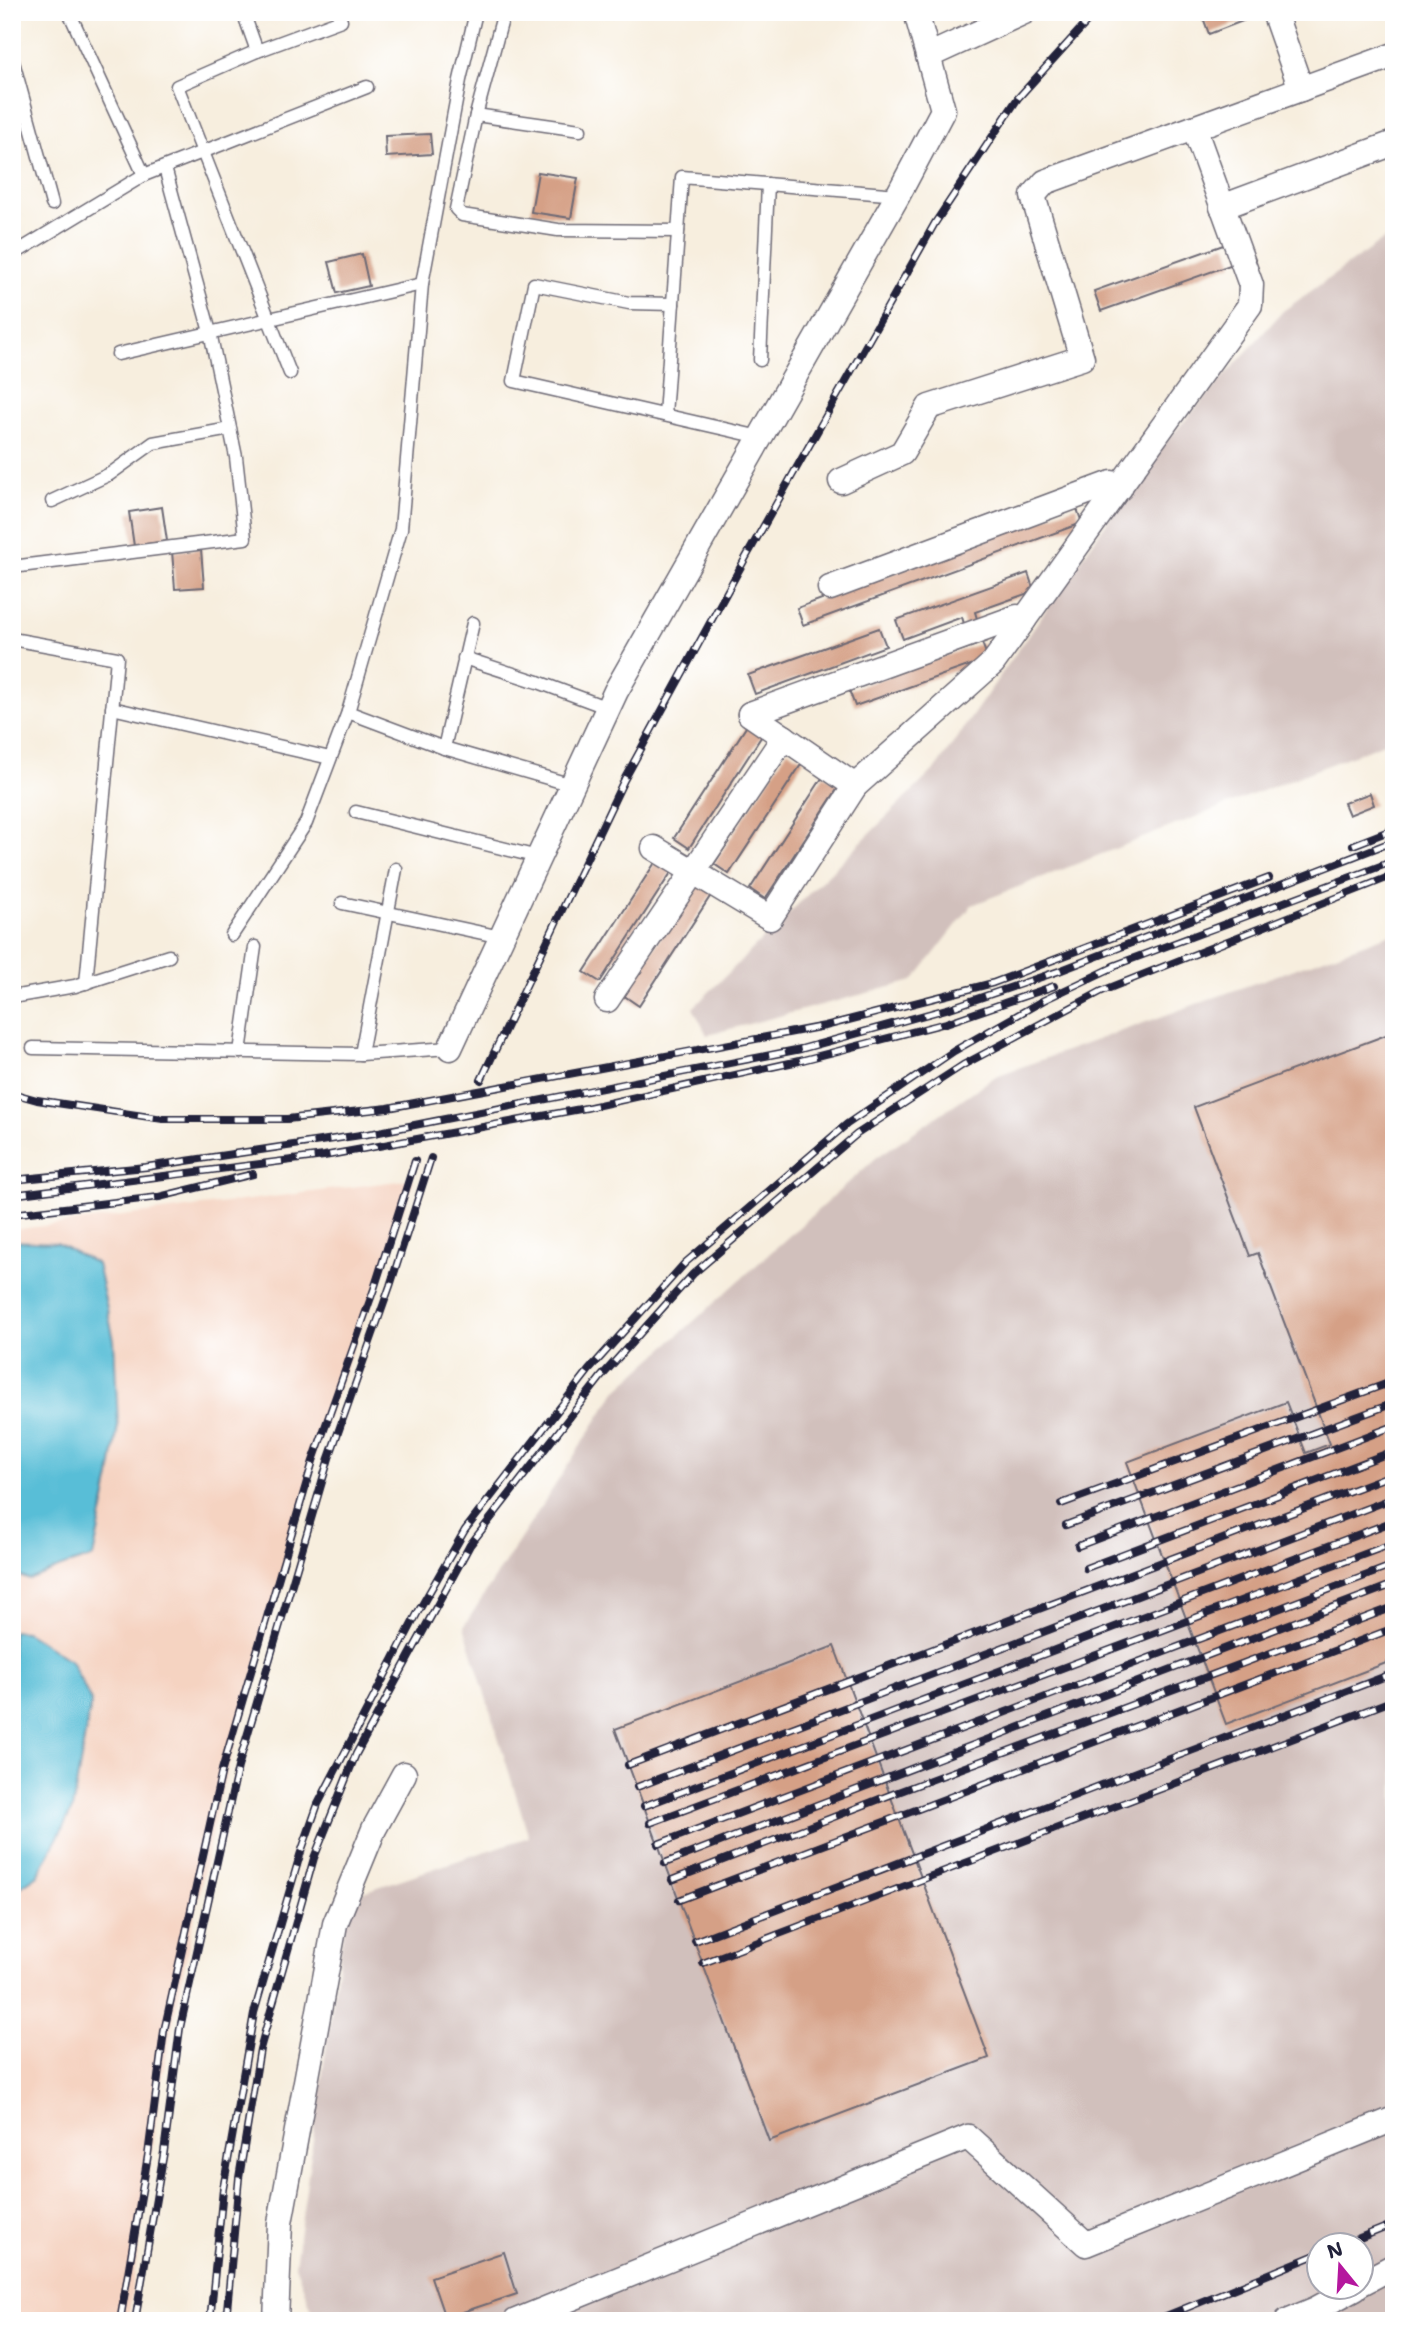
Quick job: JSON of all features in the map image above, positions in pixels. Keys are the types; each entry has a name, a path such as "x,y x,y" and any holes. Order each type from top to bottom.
{"street":[{"path":"450,1048 608,708 898,195 943,110 916,12"},
{"path":"928,56 1024,12"},
{"path":"1274,12 1301,89"},
{"path":"841,481 902,453 929,407 1082,358 1032,196 1045,182 1394,55"},
{"path":"654,848 770,918 855,786 993,663 1250,305 1251,285 1194,128"},
{"path":"1223,206 1394,143"},
{"path":"830,588 1112,483 1120,488"},
{"path":"855,786 750,713 1017,617 1024,620"},
{"path":"607,1000 784,737"},
{"path":"276,2321 280,2223 335,1924 374,1829 404,1774"},
{"path":"516,2321 968,2137 1086,2244 1394,2119"},
{"path":"1374,2277 1394,2266"},
{"path":"1287,2321 1328,2302"}],"lane":[{"path":"69,12 144,175"},
{"path":"243,12 257,51"},
{"path":"290,373 177,86 257,51 341,20 338,12"},
{"path":"232,935 306,823 348,712 401,529 422,284 460,80 476,12"},
{"path":"504,12 476,115 456,209 462,215 558,230 678,231"},
{"path":"12,58 52,204"},
{"path":"12,255 144,175 367,87"},
{"path":"476,115 580,130"},
{"path":"12,567 245,538 236,457 210,331 166,168"},
{"path":"665,415 682,177 898,195"},
{"path":"760,360 768,184"},
{"path":"118,354 422,284"},
{"path":"673,303 629,303 534,284 514,381 760,437"},
{"path":"52,501 110,474 153,443 230,429"},
{"path":"444,748 473,623"},
{"path":"12,639 117,658 86,983"},
{"path":"464,658 538,681 608,708"},
{"path":"112,708 330,758"},
{"path":"348,712 444,748 572,785"},
{"path":"356,813 538,857"},
{"path":"361,1054 396,869"},
{"path":"342,904 502,937"},
{"path":"240,1052 255,947"},
{"path":"12,997 86,983 169,956"},
{"path":"33,1048 361,1054 450,1048"}],"shaded area":[{"path":"1394,232 1394,739 972,905 913,981 707,1035 693,1008 936,768 1153,456 1283,311"},
{"path":"1394,933 1394,2321 316,2321 295,2265 348,1897 529,1837 464,1626 616,1391 876,1158 996,1076"},
{"path":"414,1179 318,1445 217,1807 162,2077 128,2321 12,2321 12,1230"}],"water":[{"path":"12,1241 57,1243 97,1264 114,1340 118,1425 93,1557 29,1580 12,1573"},
{"path":"12,1631 26,1632 71,1661 91,1701 72,1810 38,1875 12,1893"}],"building":[{"path":"1201,12 1266,12 1209,34"},
{"path":"430,134 432,154 386,157 385,136"},
{"path":"538,172 578,178 571,218 531,212"},
{"path":"1226,244 1233,264 1101,311 1094,291"},
{"path":"362,254 369,286 337,293 329,262"},
{"path":"1076,506 1082,523 803,625 797,608"},
{"path":"162,507 167,541 134,546 129,512"},
{"path":"201,549 204,587 175,589 172,551"},
{"path":"1028,573 1034,591 975,612 978,622 965,627 962,617 903,639 896,620"},
{"path":"879,628 886,646 755,694 748,675"},
{"path":"982,643 988,659 855,706 849,690"},
{"path":"748,724 763,734 689,848 674,838"},
{"path":"788,750 804,760 729,874 714,864"},
{"path":"824,775 840,785 765,899 750,889"},
{"path":"1370,793 1374,805 1349,815 1344,803"},
{"path":"658,858 674,868 600,982 584,972"},
{"path":"697,882 713,892 639,1006 623,995"},
{"path":"1394,1032 1394,1660 1226,1724 1127,1462 1286,1402 1306,1453 1330,1444 1258,1253 1250,1256 1194,1107"},
{"path":"834,1646 989,2058 769,2141 615,1729"},
{"path":"504,2252 517,2294 445,2318 431,2277"}],"railway":[{"path":"481,1080 624,780 935,223 1018,98 1096,12"},
{"path":"1353,845 1394,829"},
{"path":"12,1180 146,1167 374,1133 801,1049 950,1008 1059,971 1394,841"},
{"path":"1113,966 1394,861"},
{"path":"226,2321 239,2178 260,2049 314,1858 356,1754 470,1545 601,1377 693,1274 857,1134 963,1065 1102,991 1394,875"},
{"path":"12,1093 37,1100 163,1119 287,1119 388,1108 825,1026 993,983 1269,878"},
{"path":"210,2321 223,2189 254,2013 300,1855 318,1804 418,1612 465,1530 589,1370 685,1263 847,1124 954,1051 1044,1000 1120,964"},
{"path":"12,1195 324,1156 586,1108 799,1061 946,1023 1054,986"},
{"path":"135,2321 164,2152 180,2028 238,1767 329,1458 390,1286 431,1158"},
{"path":"120,2321 148,2155 164,2031 222,1770 313,1461 374,1289 415,1161"},
{"path":"12,1214 159,1197 253,1174"},
{"path":"1061,1504 1394,1381"},
{"path":"1066,1525 1394,1403"},
{"path":"1078,1546 1394,1426"},
{"path":"1086,1568 1394,1451"},
{"path":"628,1765 1394,1474"},
{"path":"637,1787 1394,1498"},
{"path":"644,1806 1394,1521"},
{"path":"650,1823 1394,1543"},
{"path":"658,1844 1394,1565"},
{"path":"665,1863 1394,1584"},
{"path":"672,1880 890,1795 1394,1607"},
{"path":"679,1900 1394,1628"},
{"path":"695,1941 1394,1673"},
{"path":"703,1963 1394,1700"},
{"path":"1374,2232 1394,2224"},
{"path":"1154,2321 1304,2260"}]}
